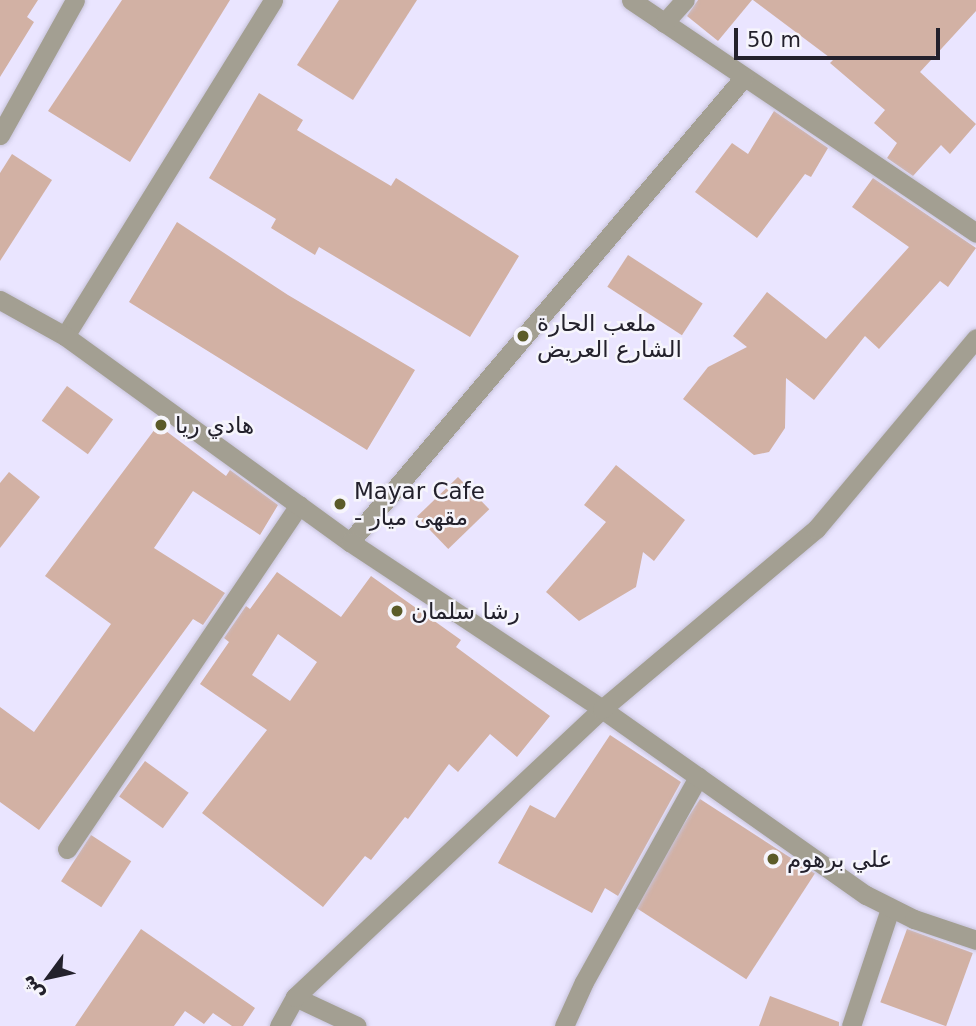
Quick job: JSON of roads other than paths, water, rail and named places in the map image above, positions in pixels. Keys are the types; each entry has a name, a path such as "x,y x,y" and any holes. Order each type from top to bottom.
{"street":[{"path":"0,135 75,0"},
{"path":"65,336 273,0"},
{"path":"631,0 976,233"},
{"path":"664,23 685,0"},
{"path":"350,542 744,77"},
{"path":"0,300 65,336 350,542 602,709 890,909 976,940"},
{"path":"279,1026 295,997 602,709 816,529 976,338"},
{"path":"67,849 299,505"},
{"path":"564,1026 584,982 698,777"},
{"path":"851,1026 890,909"},
{"path":"295,997 356,1026"}],"place":[{"name":"ملعب الحارة الشارع العريض","path":"523,336"},
{"name":"هادي ريا","path":"161,425"},
{"name":"Mayar Cafe - مقهى ميار","path":"340,504"},
{"name":"رشا سلمان","path":"397,611"},
{"name":"علي برهوم","path":"773,859"}]}
